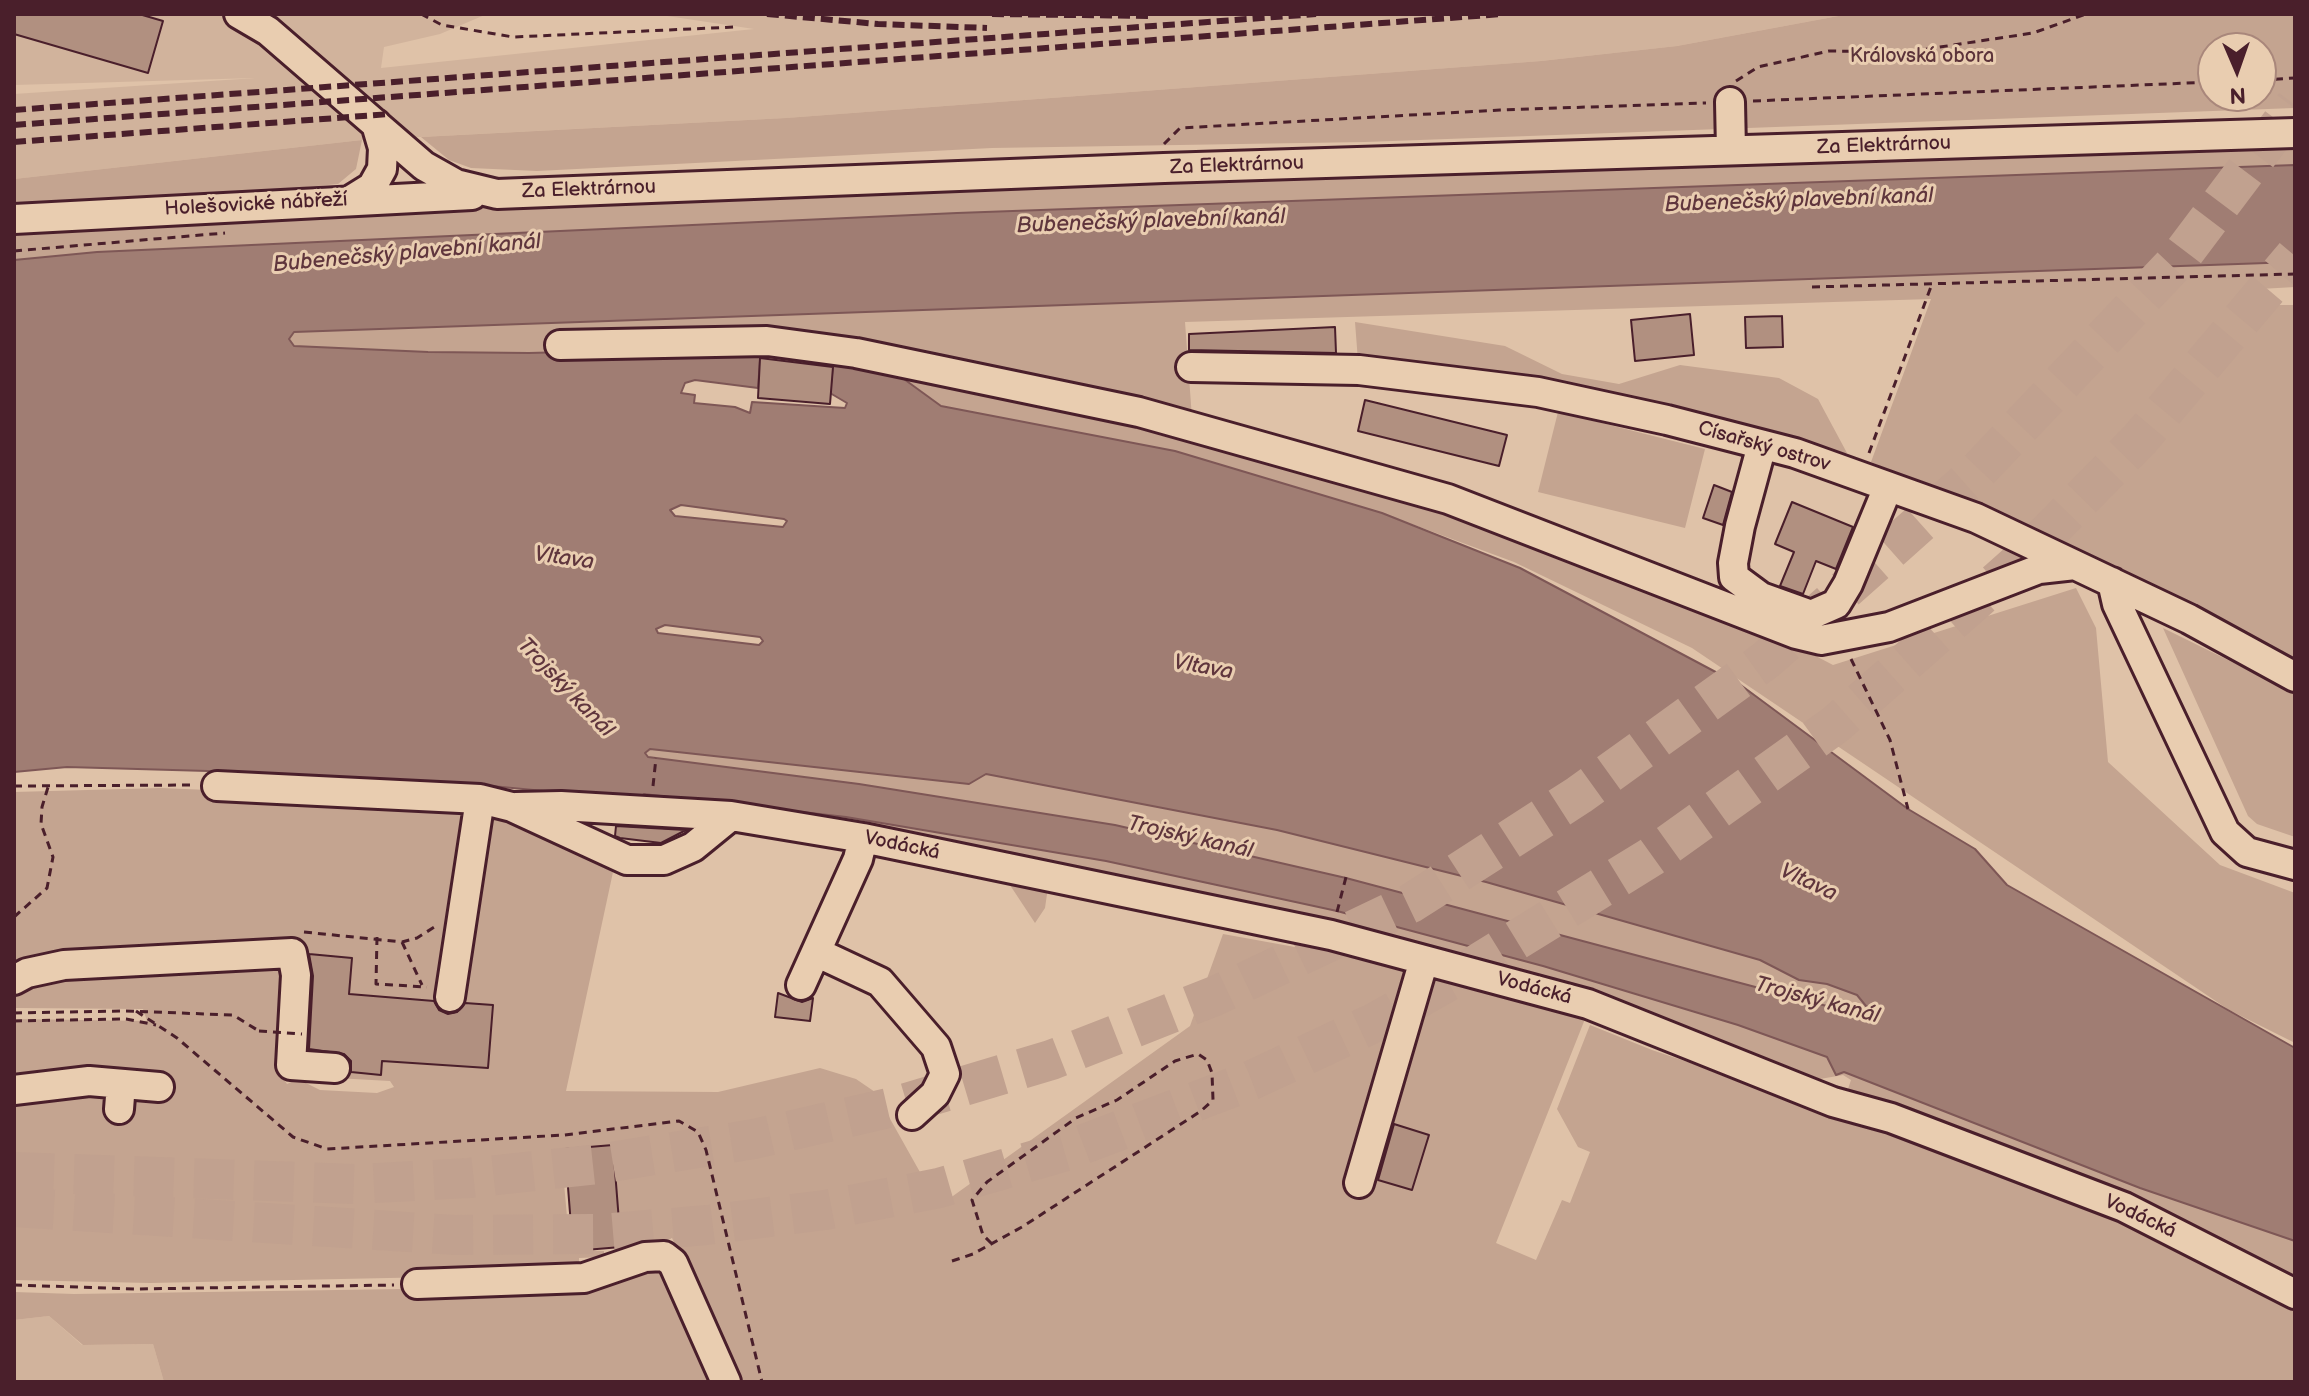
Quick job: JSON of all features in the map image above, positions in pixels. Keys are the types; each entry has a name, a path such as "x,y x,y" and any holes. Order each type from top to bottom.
{"street":[{"name":"Za Elektrárnou","path":"249,16 439,176 474,190 497,194 1164,168 2295,133"},
{"path":"1730,102 1731,150"},
{"path":"351,200 372,187 382,169 383,148 376,124"},
{"name":"Holešovické nábřeží","path":"14,219 497,194"},
{"path":"560,345 767,341 856,353 1139,412 1448,499 1796,634 1821,640 1889,627 2039,569 2075,565"},
{"name":"Císařský ostrov","path":"1191,367 1359,370 1538,392 1762,445 1976,518 2189,619 2295,677"},
{"path":"1762,445 1740,526 1733,563 1734,577 1761,597 1811,615 1836,604 1848,584 1888,487"},
{"path":"2112,582 2117,604 2225,832 2247,852 2295,865"},
{"name":"Vodácká","path":"217,786 480,799 512,807 627,860 664,860 693,847 731,816"},
{"path":"441,991 465,898 480,799"},
{"name":"Vodácká","path":"512,807 561,806 731,816 863,838 1331,935 1588,1004 1833,1102 1891,1118 2110,1202 2295,1294"},
{"path":"801,985 858,859 863,838"},
{"path":"14,980 27,973 79,964 295,942 291,1065 335,1068"},
{"path":"816,952 845,962 880,982 936,1047 945,1074 935,1094 912,1115"},
{"path":"1359,1183 1424,960"},
{"path":"14,1090 89,1081 120,1096 159,1087"},
{"path":"417,1284 584,1278 645,1257 664,1256 673,1263 726,1382"}],"path":[{"path":"421,14 442,25 513,37 734,27"},
{"path":"1730,102 1734,82 1758,67 1829,51 1907,52 2033,33 2086,14"},
{"path":"1164,168 1164,144 1180,128 1500,110 2197,83"},
{"path":"14,251 223,234 233,226 243,206"},
{"path":"1812,287 2295,274"},
{"path":"1861,477 1932,284"},
{"path":"1840,638 1890,740 1908,809"},
{"path":"653,791 656,758"},
{"path":"14,917 47,888 53,857 41,824 49,784"},
{"path":"14,786 217,786"},
{"path":"1337,911 1346,877"},
{"path":"295,942 377,937 402,942 432,929 465,898"},
{"path":"377,937 376,984 441,991"},
{"path":"402,942 441,991"},
{"path":"14,1013 136,1011 233,1015 259,1031 302,1034"},
{"path":"136,1011 160,1025 293,1137 327,1149 564,1135 679,1121 698,1132 706,1150 762,1382"},
{"path":"14,1021 126,1019 160,1025"},
{"path":"952,1261 991,1243 1022,1227 1208,1105 1213,1100 1214,1086 1207,1060 1198,1054 1175,1061 1117,1100 1076,1118 987,1182 972,1200 983,1235 991,1243"},
{"path":"14,1285 137,1289 417,1284"}],"shaded area":[{"path":"14,14 487,14 440,34 384,47 381,68 754,29 654,14 1849,14 1677,46 1541,61 786,118 362,140 14,179 14,94 256,78 14,85"},
{"path":"49,1316 82,1345 153,1344 164,1382 14,1382 14,1320"}],"green space":[{"name":"Královská obora","path":"1849,14 2295,14 2295,108 2277,109 2277,32 2197,32 2197,112 1365,142 992,148 537,171 471,168 449,160 421,137 786,118 1541,61 1677,46"},
{"path":"362,140 356,169 338,184 284,189 276,212 2295,144 2295,165 957,213 97,252 14,260 14,179"},
{"path":"2295,262 2295,287 2260,289 2276,305 2295,305 2295,691 2182,630 2191,606 1871,462 1931,299 1185,322 1192,418 1159,435 1343,479 1768,631 1833,665 2076,588 2096,628 2108,762 2220,865 2295,893 2295,1043 2229,1010 1692,648 1514,562 1382,513 1175,451 941,406 897,374 761,347 529,353 428,352 294,346 288,339 294,332"},
{"path":"1355,322 1505,346 1562,374 1619,384 1680,365 1779,378 1818,399 1847,453 1804,468 1586,410 1360,387"},
{"path":"1558,412 1705,449 1685,528 1538,492"},
{"path":"2163,628 2295,693 2295,837 2257,824 2248,816"},
{"path":"650,749 969,784 986,774 1277,830 1486,882 1760,960 1799,980 1827,984 1857,995 1870,1011 2140,1188 2295,1241 2295,1294 1845,1098 1851,1080 1843,1075 1820,1079 1542,975 1221,897 973,848 638,800 645,754"},
{"path":"161,788 278,793 491,812 613,872 566,1091 718,1092 820,1068 856,1079 875,1092 939,1206 1190,1026 1223,934 1422,970 1585,1019 1496,1243 1536,1260 1562,1200 1570,1203 1590,1152 1578,1147 1557,1109 1590,1025 1652,1050 1946,1149 2124,1224 2295,1307 2295,1382 737,1382 672,1238 645,1253 623,1256 612,1146 561,1150 570,1250 604,1251 604,1257 579,1258 579,1274 150,1283 14,1280 14,1019 147,1021 143,1009 14,1008 14,792","holes":["281,1075 390,1081 394,1087 377,1093 320,1090 298,1079 287,1084"]},
{"path":"1004,876 1048,887 1045,908 1035,923"},
{"path":"648,1265 662,1269 715,1382 164,1382 153,1344 83,1345 49,1316 14,1320 14,1292 74,1294 600,1286"}],"water":[{"path":"2295,165 2295,262 294,332 289,339 294,346 428,352 529,353 761,347 758,388 695,380 685,383 681,393 695,395 694,403 735,407 750,413 752,402 845,408 847,403 830,393 834,357 897,374 941,406 1175,451 1382,513 1520,568 1742,686 1908,809 1975,849 2007,885 2295,1048 2295,1241 2140,1188 1844,1072 1836,1075 1827,1057 1738,1025 1543,966 1337,911 1106,861 846,817 644,794 638,800 481,785 243,772 67,767 14,772 14,260 97,252 957,213","holes":["681,505 784,519 787,521 783,527 675,516 670,510","665,625 760,637 763,641 759,645 658,633 656,629","650,749 969,784 986,774 1277,830 1486,882 1760,960 1799,980 1827,984 1857,995 1870,1011 1853,1013 1346,878 1115,825 859,784 648,757 645,753"]}],"building":[{"path":"14,14 139,14 163,21 148,73 14,34"},
{"path":"1690,314 1694,355 1635,361 1631,320"},
{"path":"1782,316 1783,347 1746,348 1745,317"},
{"path":"1335,327 1336,353 1189,350 1189,334"},
{"path":"760,358 833,367 830,404 758,398"},
{"path":"1365,400 1507,435 1499,466 1358,431"},
{"path":"1714,485 1732,492 1723,525 1703,518"},
{"path":"1792,502 1853,527 1836,569 1816,561 1803,594 1780,586 1794,552 1775,544"},
{"path":"616,826 686,830 661,843 620,838 615,836"},
{"path":"309,954 352,958 349,994 434,1001 439,1010 448,1014 457,1012 465,1003 493,1005 488,1068 382,1061 381,1075 351,1072 351,1061 344,1054 309,1049 313,976"},
{"path":"778,993 802,1002 813,998 810,1021 775,1017"},
{"path":"1394,1124 1429,1135 1412,1190 1378,1180"},
{"path":"613,1145 621,1247 573,1251 565,1149"}],"tunnel":[{"path":"14,1172 357,1184 469,1178 598,1164 754,1139 893,1107 1051,1060 1215,996 1411,903 1579,795 1766,660 1973,476 2179,259 2295,105"},
{"path":"14,1207 455,1235 599,1234 707,1225 825,1210 939,1188 1066,1151 1252,1080 1376,1022 1458,976 1651,857 1836,724 2017,564 2140,439 2295,256"}],"railway":[{"path":"767,14 878,24 987,28"},
{"path":"992,14 1152,16"},
{"path":"14,110 1316,14"},
{"path":"14,125 1503,14"},
{"path":"14,142 390,114"}],"water label":[{"name":"Bubenečský plavební kanál","path":"1799,201"},
{"name":"Bubenečský plavební kanál","path":"1151,222"},
{"name":"Bubenečský plavební kanál","path":"407,254"},
{"name":"Vltava","path":"564,559"},
{"name":"Vltava","path":"1203,668"},
{"name":"Trojský kanál","path":"565,688"},
{"name":"Trojský kanál","path":"1190,838"},
{"name":"Vltava","path":"1808,883"},
{"name":"Trojský kanál","path":"1817,1001"}]}
